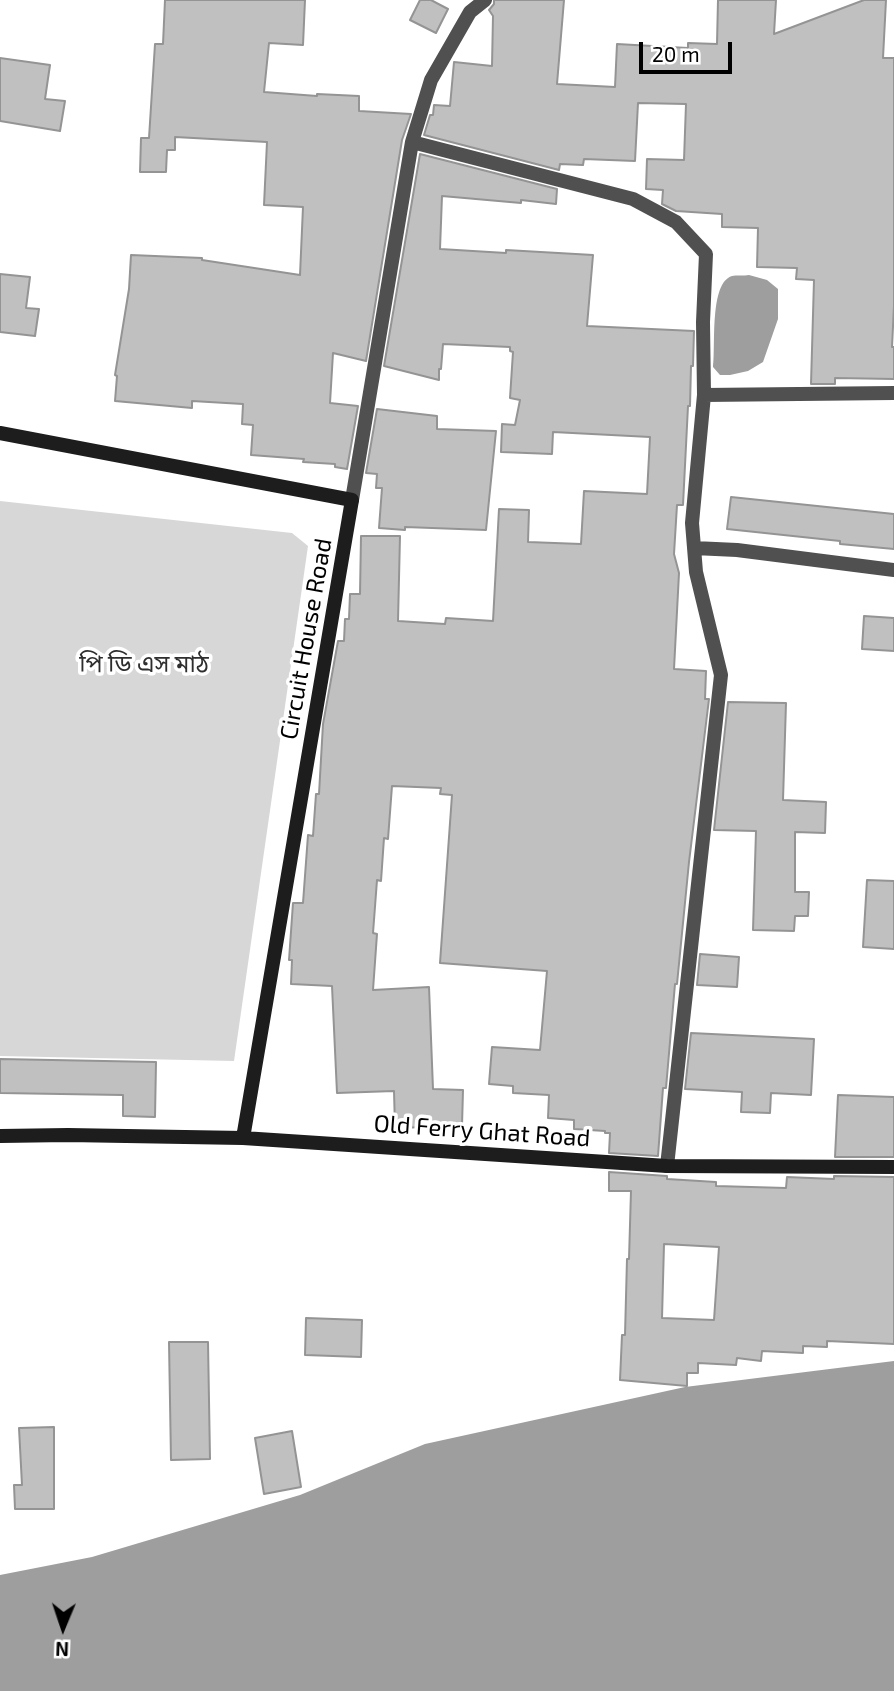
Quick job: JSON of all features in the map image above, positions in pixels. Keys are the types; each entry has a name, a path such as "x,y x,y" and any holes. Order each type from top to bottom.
{"street":[{"path":"0,433 352,500 412,142 431,80 470,12 485,0"},
{"path":"412,142 633,198 676,222 706,254 704,395 692,523 696,572 721,675 667,1166"},
{"path":"704,395 894,393"},
{"name":"Circuit House Road","path":"243,1138 352,500"},
{"path":"694,548 737,550 894,570"},
{"name":"Old Ferry Ghat Road","path":"0,1136 243,1138 667,1166 894,1167"}],"green space":[{"name":"পি ডি এস মাঠ","path":"0,501 292,533 308,546 234,1061 0,1056"}],"shaded area":[{"path":"749,275 767,280 778,289 778,319 763,362 748,371 720,375 713,367 715,317 720,290 732,276"},
{"path":"894,1361 894,1691 0,1691 0,1575 92,1557 300,1495 425,1444 685,1387"}],"building":[{"path":"165,0 305,0 303,45 269,43 264,92 359,96 359,111 411,114 402,140 366,361 333,353 330,403 358,406 347,469 335,467 335,464 303,462 304,459 251,455 253,425 242,424 243,404 192,401 192,408 115,401 115,375 129,289 131,255 202,258 300,275 303,207 264,205 267,142 175,137 175,150 167,150 166,172 140,172 141,138 149,138 155,44 163,44"},
{"path":"420,0 431,0 448,9 436,33 410,20"},
{"path":"494,0 564,0 557,84 615,87 617,44 688,48 688,43 717,44 718,0 776,0 774,34 864,0 886,0 883,58 894,58 894,379 835,378 835,384 811,384 814,280 796,279 797,268 757,267 758,228 722,227 722,214 676,211 662,204 663,190 646,189 647,159 684,160 686,104 638,103 635,161 584,159 583,165 560,164 559,170 424,135 430,115 433,115 434,105 450,106 454,62 492,66 493,16 489,10"},
{"path":"0,58 50,65 45,99 65,101 60,131 0,121"},
{"path":"420,154 557,189 556,204 442,196 440,249 593,255 587,326 694,331 683,505 677,505 674,554 679,573 674,669 706,671 705,699 709,699 675,984 666,1088 663,1088 658,1156 609,1153 610,1133 574,1129 574,1120 548,1118 549,1095 513,1093 513,1086 489,1084 492,1047 540,1050 547,971 440,963 452,795 440,794 441,788 392,786 388,839 384,838 381,881 377,880 373,990 429,987 433,1089 463,1090 462,1126 395,1128 394,1091 337,1093 332,986 291,984 292,960 289,960 293,903 303,903 308,835 313,836 316,794 319,794 323,724 338,641 344,641 345,619 349,619 350,594 360,594 361,536 400,536 398,621 445,624 446,618 493,621 499,509 529,510 528,542 581,544 584,491 647,494 650,437 553,432 552,454 501,452 502,424 515,425 520,400 510,398 513,352 510,347 443,344 439,380 384,366"},
{"path":"0,274 30,277 26,308 39,309 35,336 0,332"},
{"path":"377,409 437,416 437,429 496,431 486,530 379,528 382,488 376,488 377,474 366,473"},
{"path":"731,497 894,514 894,549 727,529"},
{"path":"864,616 894,618 894,651 862,649"},
{"path":"728,702 786,703 783,800 826,802 825,833 795,832 795,892 809,892 808,916 795,916 794,931 753,930 756,831 714,830"},
{"path":"867,880 894,881 894,949 863,947"},
{"path":"700,954 739,957 737,987 697,985"},
{"path":"691,1033 814,1039 811,1095 771,1093 770,1113 741,1112 742,1092 685,1089"},
{"path":"0,1059 156,1062 155,1117 123,1116 123,1095 0,1093"},
{"path":"838,1095 894,1097 894,1157 835,1157"},
{"path":"609,1172 716,1182 716,1186 786,1188 787,1177 894,1177 894,1344 827,1341 827,1347 803,1346 803,1353 762,1351 761,1361 737,1358 736,1365 698,1363 698,1373 687,1373 687,1386 620,1380 622,1335 625,1335 631,1191 609,1191","holes":["664,1244 719,1247 714,1320 662,1318"]},
{"path":"306,1318 362,1320 361,1357 305,1355"},
{"path":"169,1342 208,1342 210,1459 171,1460"},
{"path":"54,1427 54,1509 15,1509 14,1485 22,1485 19,1428"},
{"path":"292,1431 301,1487 264,1494 255,1438"}]}
